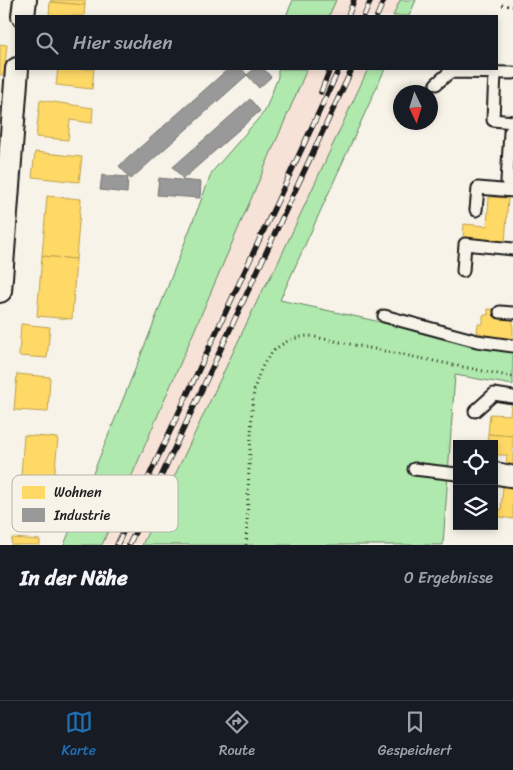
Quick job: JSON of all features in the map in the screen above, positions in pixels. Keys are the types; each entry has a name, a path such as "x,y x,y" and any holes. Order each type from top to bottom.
{"street":[{"path":"23,15 25,0"},
{"path":"0,291 17,70"}],"lane":[{"path":"436,84 450,72 513,73"},
{"path":"495,72 493,120 513,122"},
{"path":"513,132 510,132 507,181 513,181"},
{"path":"476,210 478,188 513,190"},
{"path":"463,271 465,244 513,249"},
{"path":"500,312 513,313"},
{"path":"384,316 476,341 513,346"},
{"path":"475,411 494,394 513,396"},
{"path":"414,469 453,474"},
{"path":"498,469 513,472"},
{"path":"498,479 513,481"}],"path":[{"path":"502,5 513,6"},
{"path":"246,545 255,385 260,370 282,343 292,338 310,336 513,377"}],"shaded area":[{"path":"336,0 400,0 393,15 329,15"},
{"path":"307,70 368,70 276,267 260,295 175,475 132,475"},
{"path":"108,532 148,532 142,545 102,545"}],"green space":[{"path":"293,0 336,0 329,15 286,15"},
{"path":"400,0 416,0 409,15 393,15"},
{"path":"278,70 307,70 132,475 92,475 212,172 265,111 278,77"},
{"path":"368,70 385,70 280,300 513,351 513,385 455,375 443,545 142,545 148,532 178,532 178,475 175,475 260,295 276,267"},
{"path":"69,532 108,532 102,545 64,545"}],"building: Wohnen":[{"path":"51,0 85,0 85,5 50,2"},
{"path":"50,2 85,5 84,15 49,15"},
{"path":"0,44 7,45 4,75 0,75"},
{"path":"58,70 94,70 92,89 56,85"},
{"path":"40,100 93,108 92,123 70,120 68,140 36,137"},
{"path":"35,152 82,157 79,182 32,177"},
{"path":"47,196 81,199 76,259 42,256"},
{"path":"489,197 508,198 505,244 463,238 464,224 487,226"},
{"path":"42,256 76,259 72,319 37,316"},
{"path":"488,309 501,310 513,317 513,343 482,338 482,333 477,333 478,324 483,324 483,315 488,315"},
{"path":"21,324 50,327 47,358 19,356"},
{"path":"17,374 50,377 48,412 14,410"},
{"path":"511,406 513,406 513,436 488,434 490,414 510,415"},
{"path":"488,434 513,436 513,466 506,465 507,455 498,455 498,440 487,440"},
{"path":"24,435 58,438 54,475 21,475"},
{"path":"503,485 513,486 513,519 498,517 498,510 501,510"},
{"path":"12,538 40,540 40,545 11,545"}],"building: Industrie":[{"path":"227,70 243,70 247,75 131,179 119,166"},
{"path":"253,70 265,70 271,77 259,88 247,75"},
{"path":"250,99 260,111 183,179 173,167"},
{"path":"102,175 128,177 127,193 100,190"},
{"path":"159,178 201,182 200,198 157,195"}],"railway":[{"path":"348,15 354,0"},
{"path":"364,15 371,0"},
{"path":"377,15 384,0"},
{"path":"321,92 330,70"},
{"path":"150,475 339,70"},
{"path":"162,475 352,70"},
{"path":"117,545 123,532"},
{"path":"129,545 135,532"}]}
